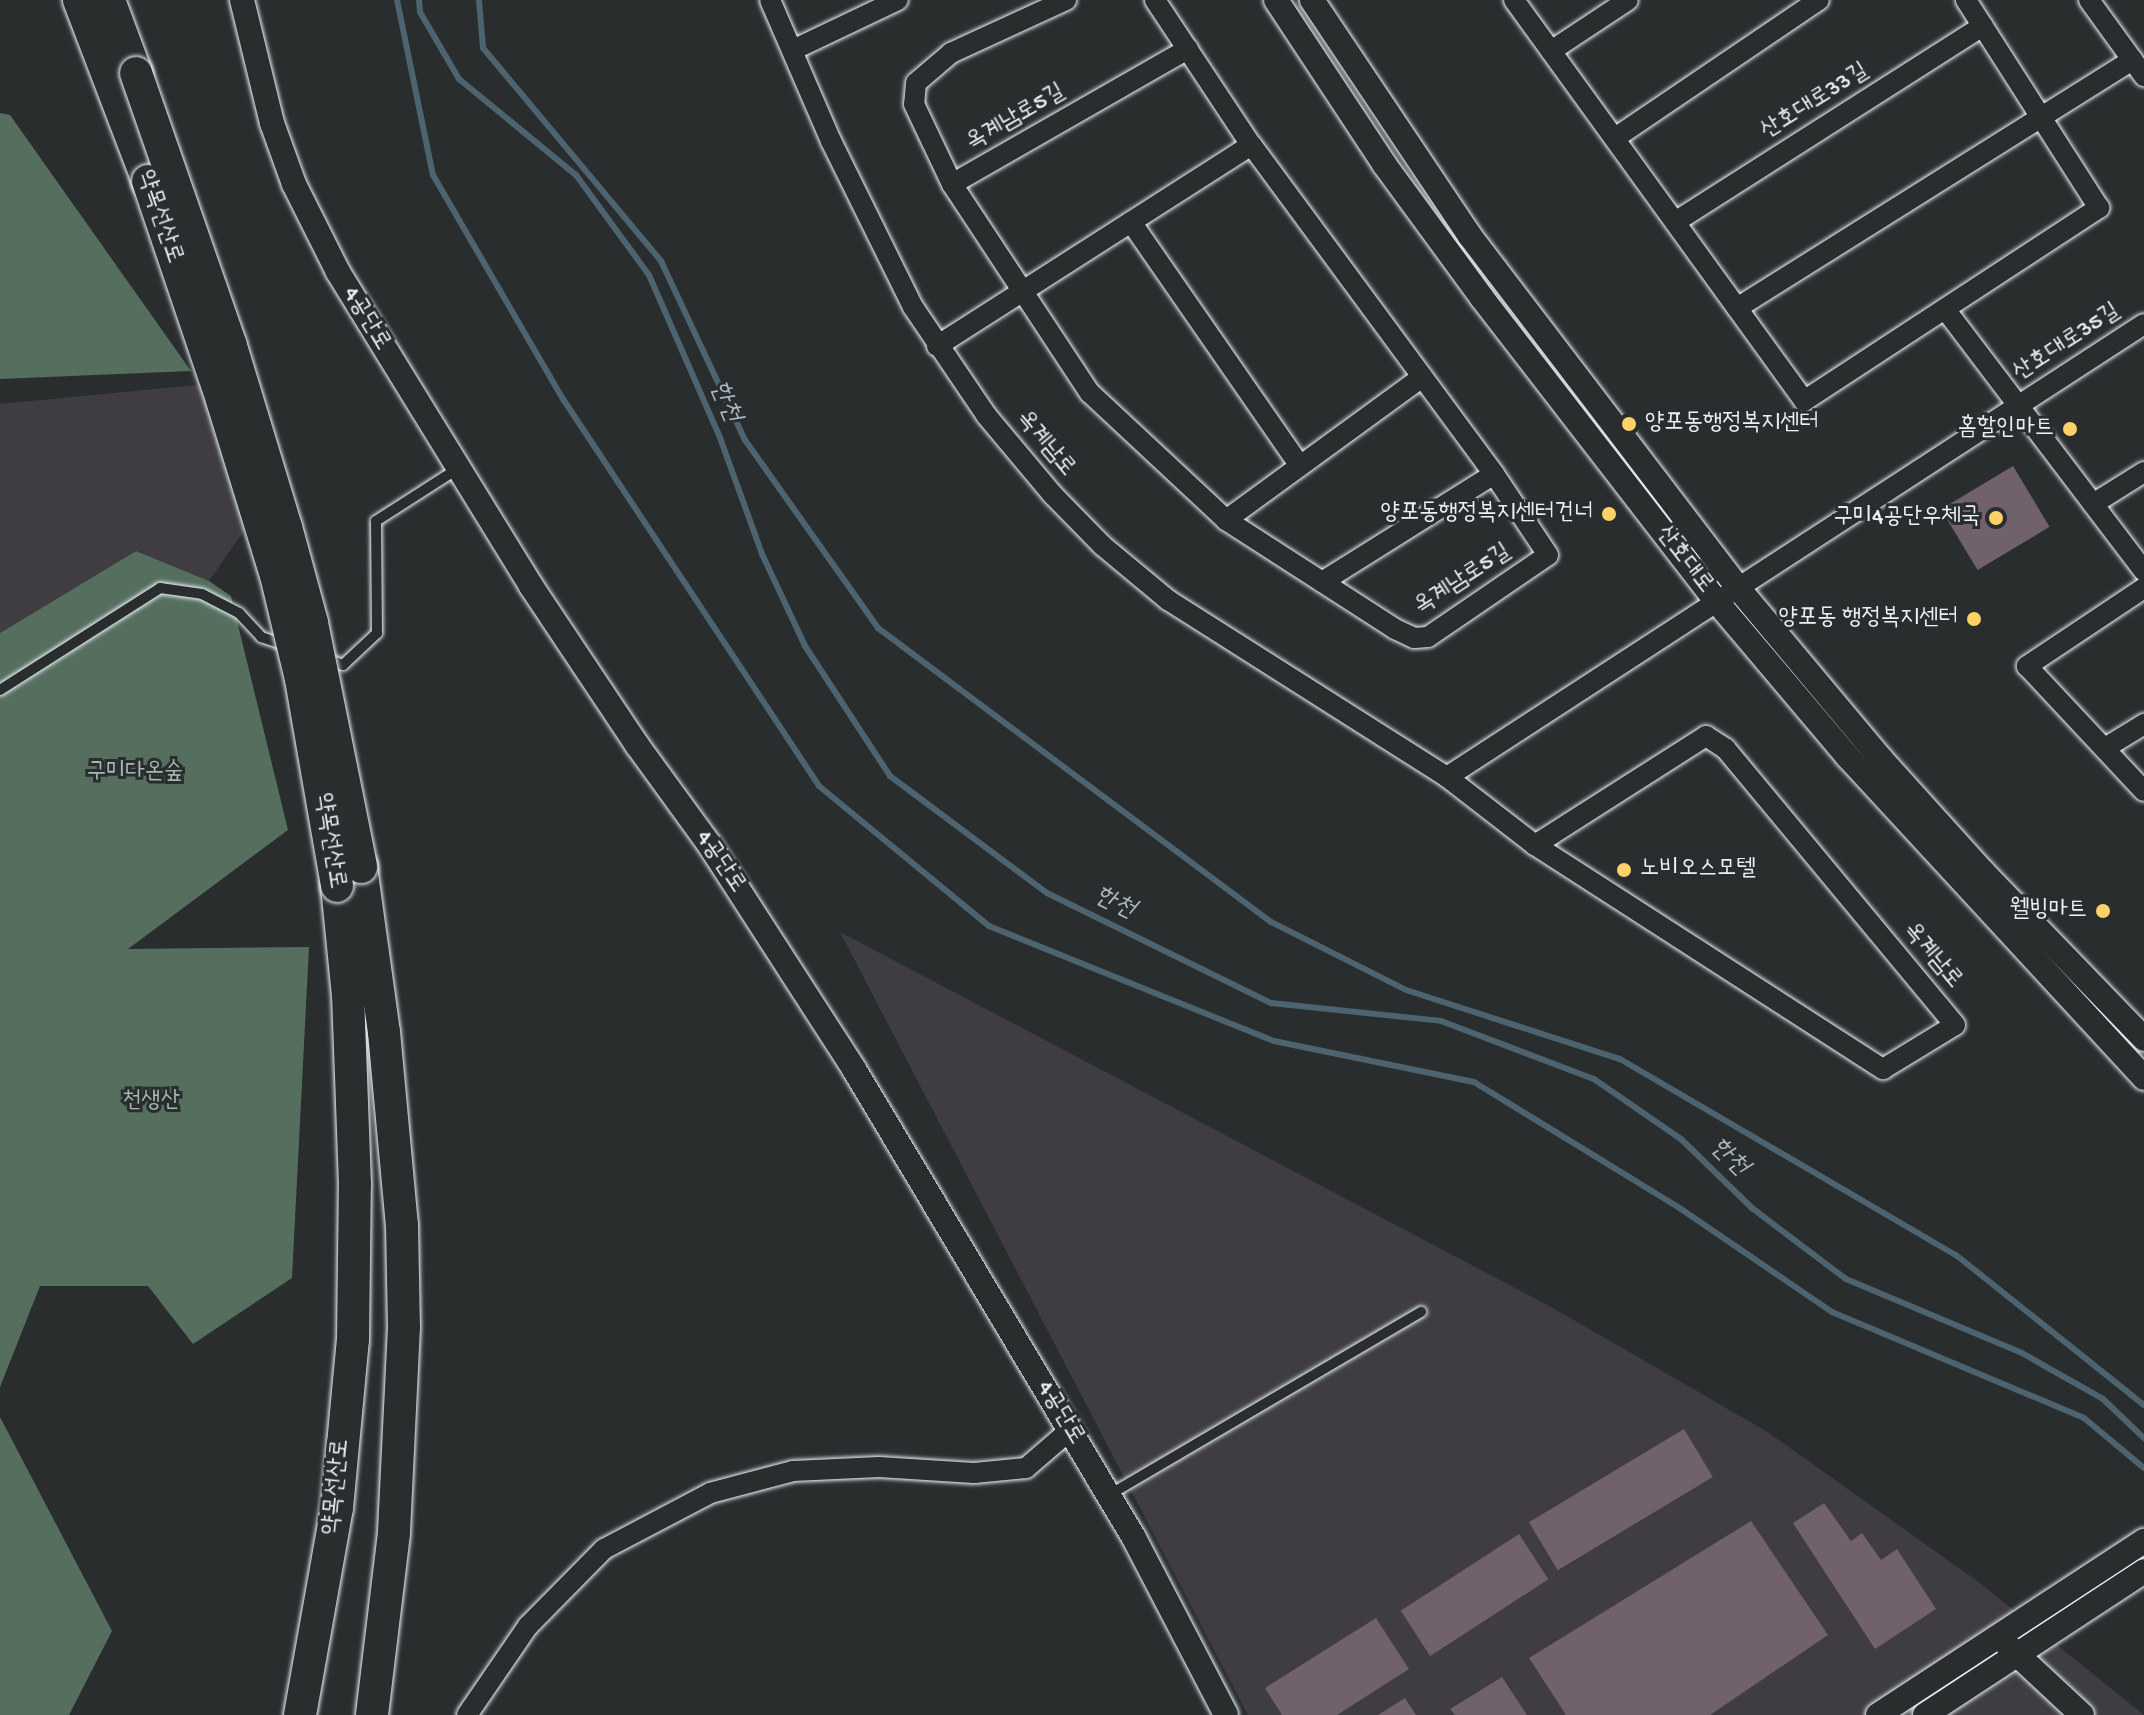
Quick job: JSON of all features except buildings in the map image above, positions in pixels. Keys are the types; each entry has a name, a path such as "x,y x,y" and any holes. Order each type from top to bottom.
{"highway":[{"name":"약목선산로","path":"79,0 148,181 227,415 276,575 384,1032 402,1225 404,1327 394,1533 372,1715"},
{"name":"약목선산로","path":"109,0 230,343 286,527 312,623 349,876 348,996 355,1185 353,1340 337,1508 300,1715"}],"street":[{"name":"4공단로","path":"242,0 272,123 300,197 338,272 457,469 637,745 709,844 854,1069 1109,1495 1226,1715"},
{"name":"옥계남로","path":"770,0 866,218 937,346 986,415 1053,495 1103,546 1168,600 1447,777 1535,845 1883,1069 1955,1025 1726,749 1706,736 1535,845"},
{"path":"793,50 898,0"},
{"name":"옥계남로5길","path":"1066,0 951,53 916,83 914,104 952,184 1090,393 1226,520 1395,629 1414,638 1428,637 1548,555 1494,474 1251,145 1155,0"},
{"name":"산호대로","path":"1276,0 1384,164 1437,237 1717,602 1847,756 2144,1078"},
{"name":"산호대로","path":"1312,0 1470,236 1738,588 1972,861 2144,1039"},
{"path":"1514,0 1804,401 2099,208 1966,0"},
{"path":"1551,51 1628,0"},
{"path":"1615,138 1819,0"},
{"path":"1737,308 2041,118 2138,68 2089,0"},
{"name":"산호대로33길","path":"1675,222 1983,26"},
{"name":"옥계남로5길","path":"952,184 1188,49"},
{"path":"937,346 1251,145"},
{"path":"1131,222 1299,465"},
{"path":"1945,309 2019,406"},
{"name":"산호대로35길","path":"1738,588 2144,324"},
{"path":"1226,520 1422,377"},
{"name":"산호대로35길","path":"2019,406 2144,571"},
{"path":"2093,504 2144,472"},
{"path":"1322,582 1494,474"},
{"path":"1447,777 1738,588"},
{"path":"2144,588 2027,666 2144,791"},
{"path":"2105,748 2144,724"},
{"path":"467,1715 528,1626 604,1549 710,1493 793,1471 879,1467 974,1473 1026,1468 1070,1430"},
{"path":"1878,1715 2144,1541"},
{"path":"1925,1715 2144,1571"},
{"path":"1999,1637 2082,1715"}],"lane":[{"path":"0,690 160,588 202,594 239,613 261,637 343,665 377,633 376,521 457,469"},
{"path":"1109,1495 1421,1312"}],"shaded area":[{"path":"207,384 254,516 209,581 136,551 0,633 0,404"},
{"path":"840,932 1553,1308 1766,1431 1980,1583 2144,1715 1248,1715"}],"green space":[{"path":"0,113 10,115 191,371 0,379"},
{"path":"136,551 209,581 231,596 288,830 128,949 309,947 292,1278 193,1344 148,1286 40,1286 0,1387 0,633"},
{"path":"0,1417 112,1631 69,1715 0,1715"}],"waterway":[{"path":"397,0 433,175 563,399 819,786 989,926 1274,1041 1474,1082 1681,1209 1832,1312 2084,1418 2144,1468"},
{"name":"한천","path":"419,0 420,12 459,79 576,175 649,275 719,435 762,554 805,646 890,776 1047,893 1271,1003 1441,1021 1594,1079 1681,1139 1752,1208 1846,1279 2022,1353 2103,1399 2144,1438"},
{"path":"479,0 483,48 661,261 745,440 878,628 1271,922 1406,990 1620,1059 1956,1255 2144,1405"}],"place":[{"name":"양포동행정복지센터","path":"1629,424"},
{"name":"홈할인마트","path":"2070,429"},
{"name":"양포동행정복지센터건너","path":"1609,514"},
{"name":"구미4공단우체국","path":"1996,518"},
{"name":"양포동 행정복지센터","path":"1974,619"},
{"name":"노비오스모텔","path":"1624,870"},
{"name":"웰빙마트","path":"2103,911"}],"park label":[{"name":"구미다온숲","path":"135,773"},
{"name":"천생산","path":"151,1102"}]}
